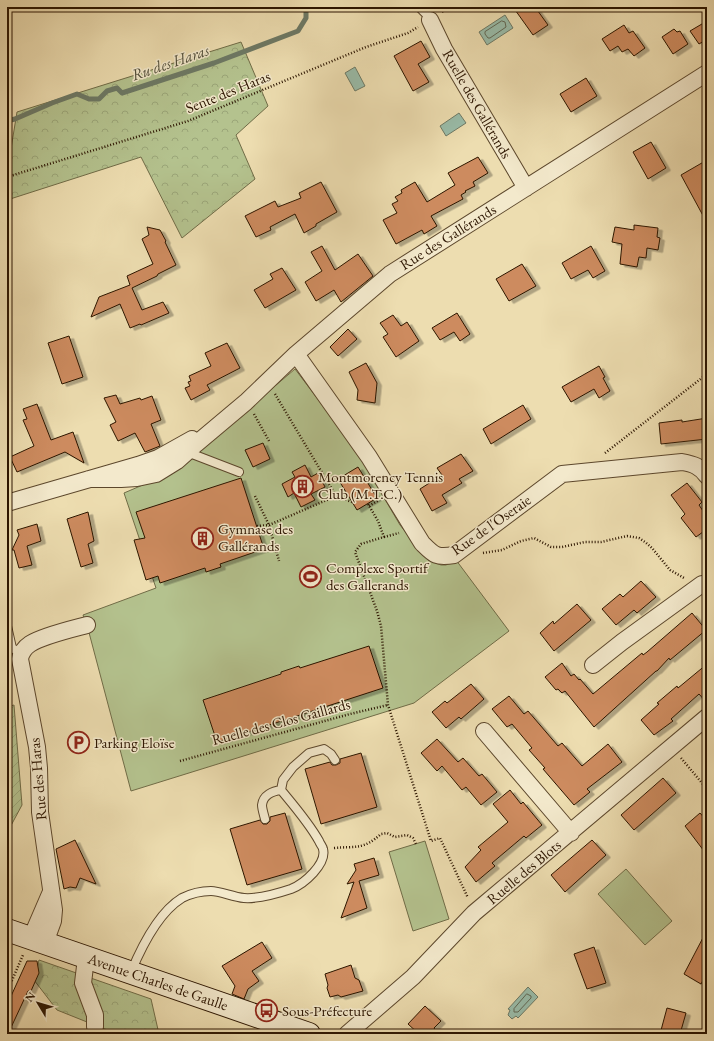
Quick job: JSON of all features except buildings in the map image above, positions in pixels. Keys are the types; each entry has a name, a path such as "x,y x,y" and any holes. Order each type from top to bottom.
{"main road":[{"name":"Avenue Charles de Gaulle","path":"7,930 309,1034"}],"street":[{"name":"Ruelle des Gallérands","path":"430,20 444,49 526,188"},
{"name":"Rue des Gallérands","path":"89,479 121,480 137,478 156,474 177,461 246,402 296,354 390,274 707,73"},
{"name":"Rue de l'Oseraie","path":"296,354 369,457 422,543 431,552 441,557 454,555 562,474 682,462 694,464 703,470 707,476"},
{"name":"Rue des Gallérands","path":"7,503 158,458 212,430"},
{"path":"593,665 622,642 705,585"},
{"path":"21,653 30,644 39,639 87,625"},
{"name":"Rue des Haras","path":"21,653 21,668 37,747 40,809 54,910 53,921 36,940"},
{"name":"Ruelle des Blots","path":"347,1034 413,977 474,913 571,833 707,717"},
{"path":"484,731 571,833"},
{"path":"86,958 83,983 94,1015 95,1027"}],"lane":[{"path":"419,7 430,20"},
{"path":"187,452 239,472"},
{"path":"7,626 12,648 21,653"},
{"path":"131,973 139,952 153,929 166,912 182,898 195,893 212,891 244,898 263,896 292,888 311,876 322,861 324,850 315,833 282,790 283,780 293,767 308,753 324,749 331,754 335,760"},
{"path":"265,819 262,805 266,796 273,791 282,790"}],"path":[{"name":"Sente des Haras","path":"7,177 188,121 366,47 408,33 448,7"},
{"path":"581,472 707,374"},
{"path":"268,382 336,496 352,502"},
{"path":"246,402 252,409 269,442"},
{"path":"255,496 269,525 279,561"},
{"path":"257,526 269,525 336,496"},
{"path":"368,504 378,521 384,537 361,544 355,552 381,626 388,705 431,842 440,838 474,913"},
{"path":"462,549 473,553 490,553 502,550 521,541 534,538 551,547 562,547 585,542 601,542 627,536 639,538 645,542 652,548 670,570 687,580 705,585"},
{"name":"Ruelle des Clos Gaillards","path":"180,761 388,705"},
{"path":"672,747 707,789"},
{"path":"324,850 335,847 361,847 373,841 381,834 387,834 395,837 407,834 413,838 416,844"},
{"path":"7,992 36,940"}],"green space":[{"path":"241,42 268,106 236,135 255,179 182,238 141,157 7,200 7,173 17,112"},
{"name":"Complexe Sportif des Gallerands","path":"295,369 355,448 400,525 428,560 441,565 446,565 456,560 509,631 414,703 131,791 87,625 83,615 156,588 124,493 145,484 217,435"},
{"path":"14,705 22,805 7,833 7,707"},
{"path":"425,841 449,919 413,931 389,852"},
{"path":"626,869 672,921 645,945 598,894"},
{"path":"39,960 151,999 159,1034 117,1034 57,1010 34,980"}],"water":[{"path":"505,15 513,28 487,45 479,32"},
{"path":"355,67 365,86 355,91 345,73"},
{"path":"459,113 466,123 446,136 440,126"},
{"path":"528,987 538,997 518,1018 516,1016 512,1019 508,1015 510,1010 508,1009"}],"waterway":[{"name":"Ru des Haras","path":"7,121 77,94 89,99 99,99 107,91 117,88 122,93 214,63 298,31 306,18 306,7"}],"place":[{"name":"Montmorency Tennis Club (M.T.C.)","path":"303,486"},
{"name":"Gymnase des Gallérands","path":"203,538"},
{"name":"Complexe Sportif des Gallerands","path":"311,577"},
{"name":"Parking Eloïse","path":"79,743"},
{"name":"Sous-Préfecture","path":"267,1011"}]}
